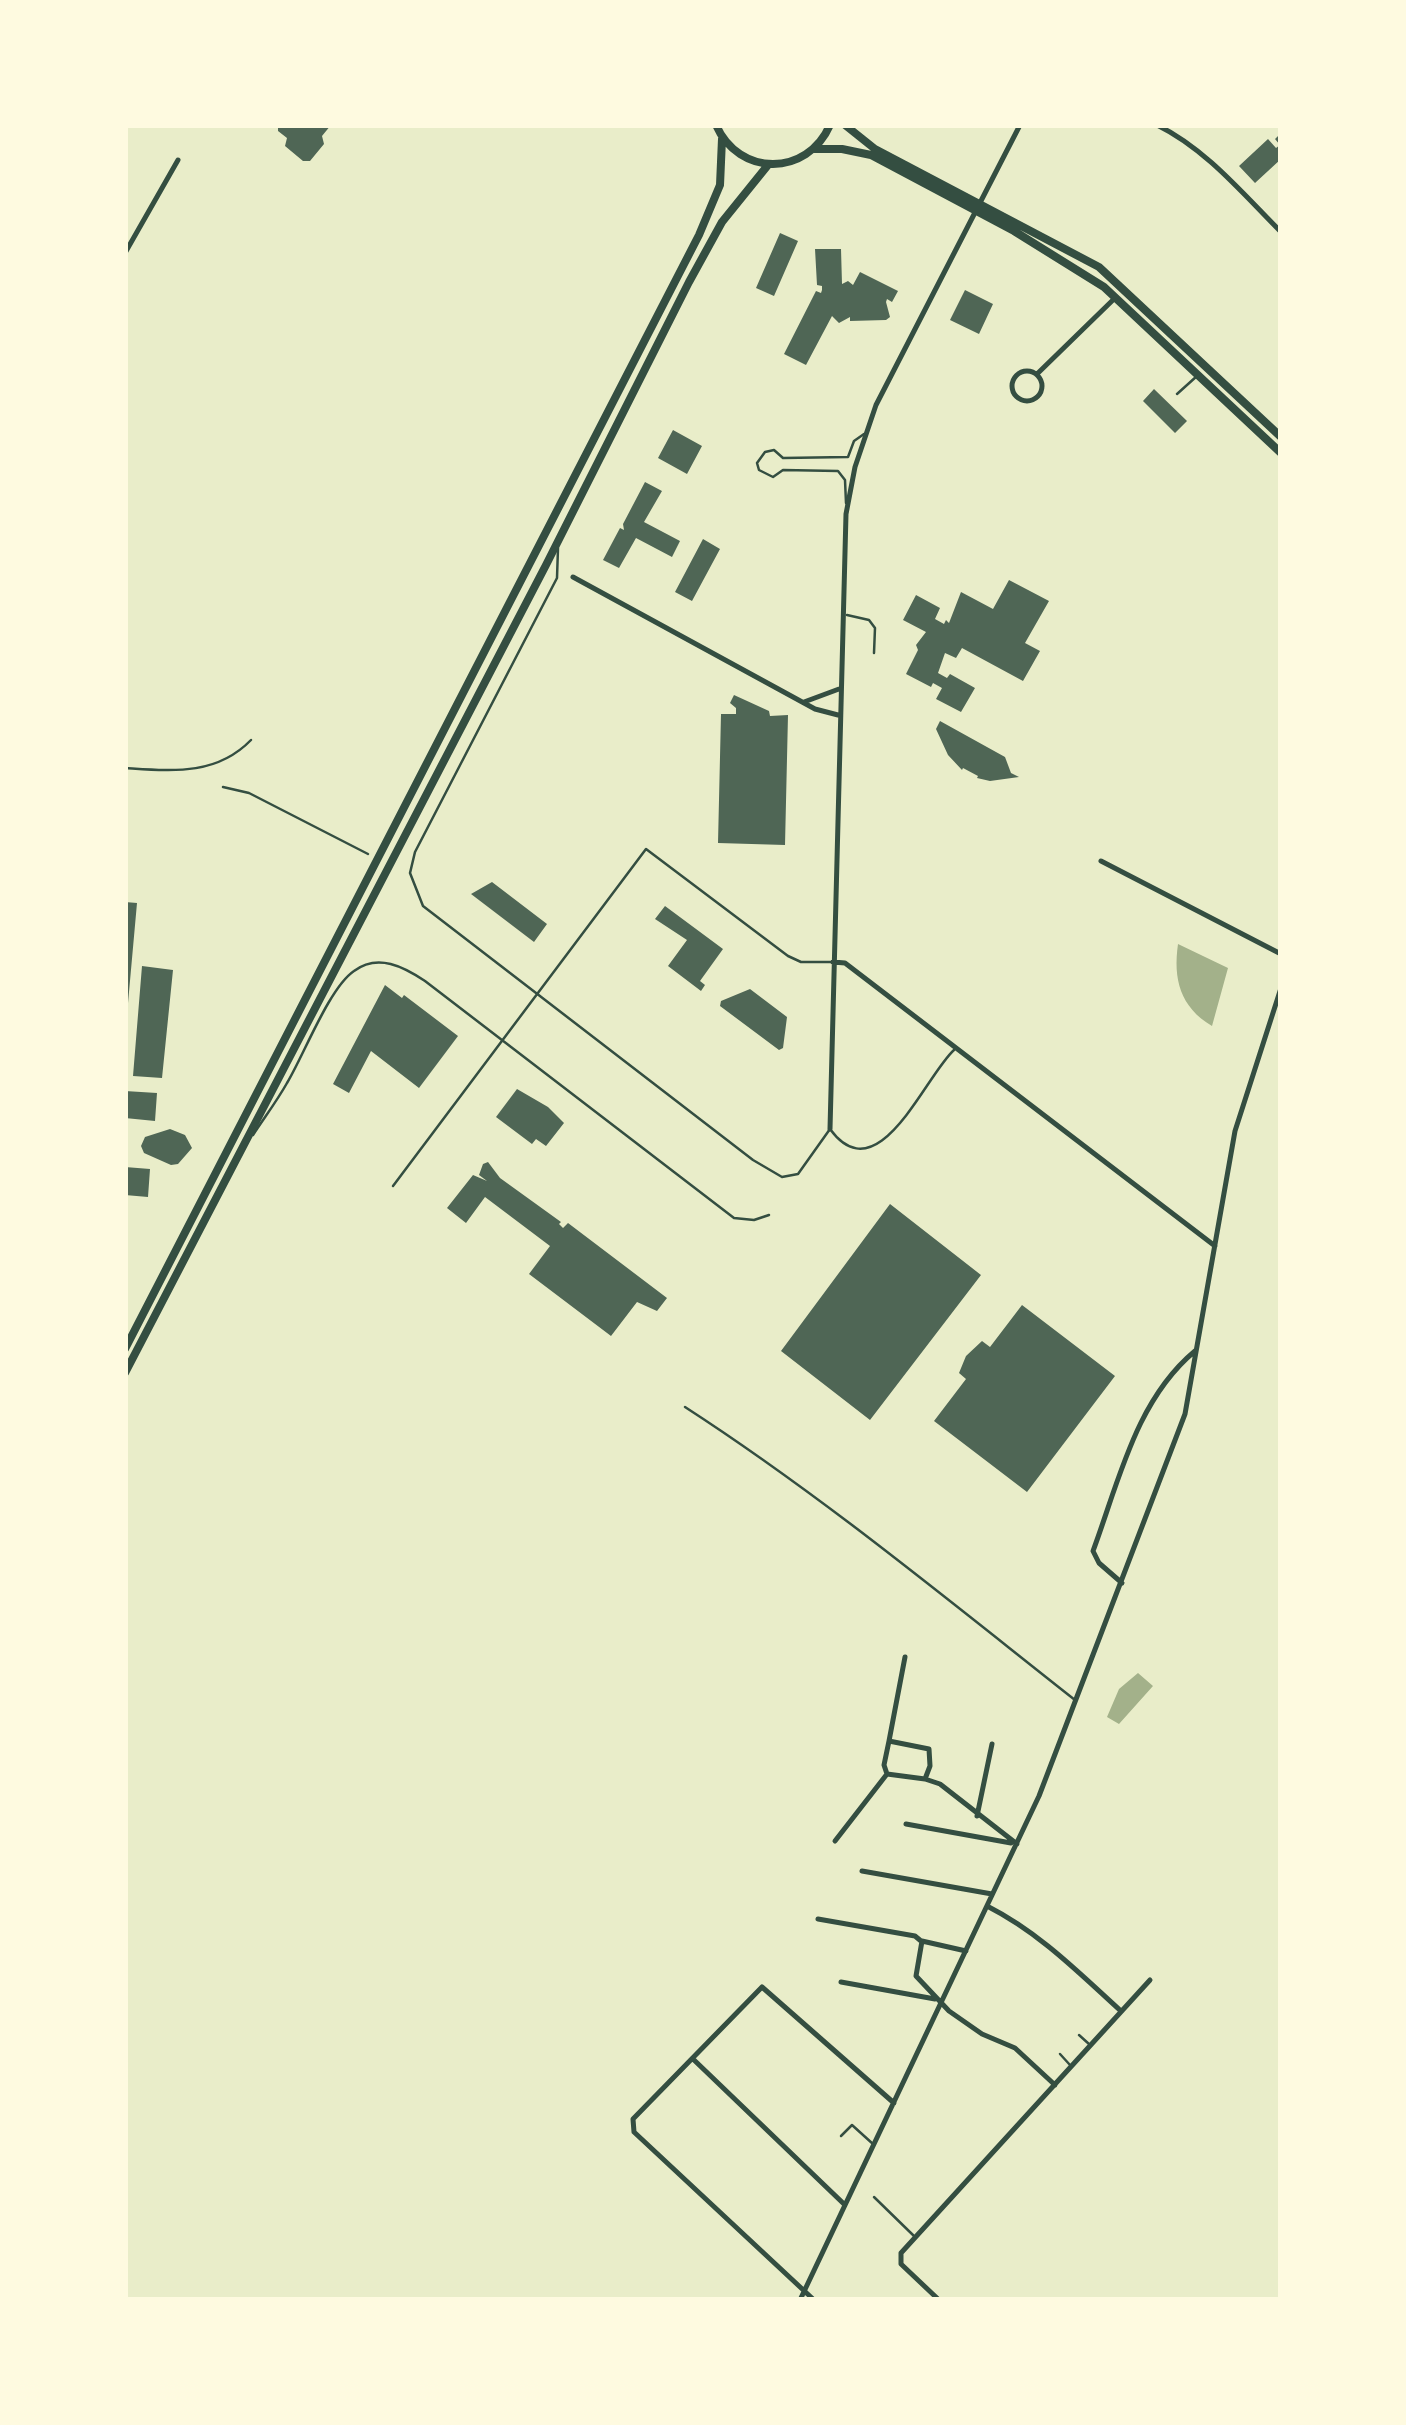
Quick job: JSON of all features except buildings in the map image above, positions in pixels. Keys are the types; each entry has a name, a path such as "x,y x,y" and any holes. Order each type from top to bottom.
{"main road":[{"path":"716,125 722,139 742,157 768,165 792,162 814,149 830,125"},
{"path":"845,125 875,148 1099,267 1281,437"},
{"path":"125,1349 699,235 720,185 722,139"},
{"path":"814,149 871,155 1069,263 1116,297 1281,452"},
{"path":"125,1373 722,222 768,165"}],"street":[{"path":"830,1129 838,715 847,508 876,405 1020,125"},
{"path":"1158,125 1223,173 1281,232"},
{"path":"125,253 178,160"},
{"path":"1037,374 1116,297"},
{"path":"1026,371 1037,374 1042,388 1038,398 1018,398 1012,388 1015,377 1026,371"},
{"path":"573,577 815,709 838,715"},
{"path":"804,702 839,689"},
{"path":"1101,860 1281,954"},
{"path":"834,962 845,963 1215,1246"},
{"path":"800,2300 938,2002 1018,1844 1185,1414 1235,1131 1281,988"},
{"path":"1122,1583 1099,1563 1093,1551 1146,1409 1177,1366 1197,1350"},
{"path":"887,1774 884,1765 906,1657"},
{"path":"889,1742 929,1749 930,1766 925,1780"},
{"path":"977,1816 992,1744"},
{"path":"887,1774 940,1784 1018,1844"},
{"path":"834,1841 887,1774"},
{"path":"906,1824 1018,1844"},
{"path":"862,1871 993,1894"},
{"path":"988,1906 1053,1947 1122,2011"},
{"path":"818,1919 916,1936 922,1941 966,1951"},
{"path":"922,1941 916,1976 938,2002 982,2034 1015,2048 1055,2085"},
{"path":"939,2300 900,2264 901,2252 1150,1980"},
{"path":"841,1982 938,2002"},
{"path":"814,2300 634,2132 633,2119 762,1987 894,2103"},
{"path":"693,2059 845,2205"}],"lane":[{"path":"1177,394 1198,375"},
{"path":"847,508 845,480 838,471 784,470 773,477 765,476 757,462 765,452 774,450 783,458 848,457 854,441 866,433"},
{"path":"558,542 557,578 415,852 410,873 424,906 782,1178 798,1174 830,1129 847,1144 862,1148 888,1138 955,1049"},
{"path":"841,615 869,620 874,628 874,654"},
{"path":"125,768 211,768 239,752 250,740"},
{"path":"393,1186 646,849 788,956 801,962 834,962"},
{"path":"236,1161 287,1084 338,988 354,970 388,963 409,971 734,1218 754,1220 768,1215"},
{"path":"685,1408 819,1503 1076,1700"},
{"path":"1079,2035 1090,2045"},
{"path":"1060,2054 1072,2066"},
{"path":"840,2136 852,2125 874,2145"},
{"path":"874,2197 916,2237"}],"path":[{"path":"223,787 249,794 370,855"}],"shaded area":[{"path":"1178,944 1228,968 1212,1026 1192,1010 1181,991"},
{"path":"1138,1673 1153,1686 1119,1724 1107,1717 1119,1689"}]}
